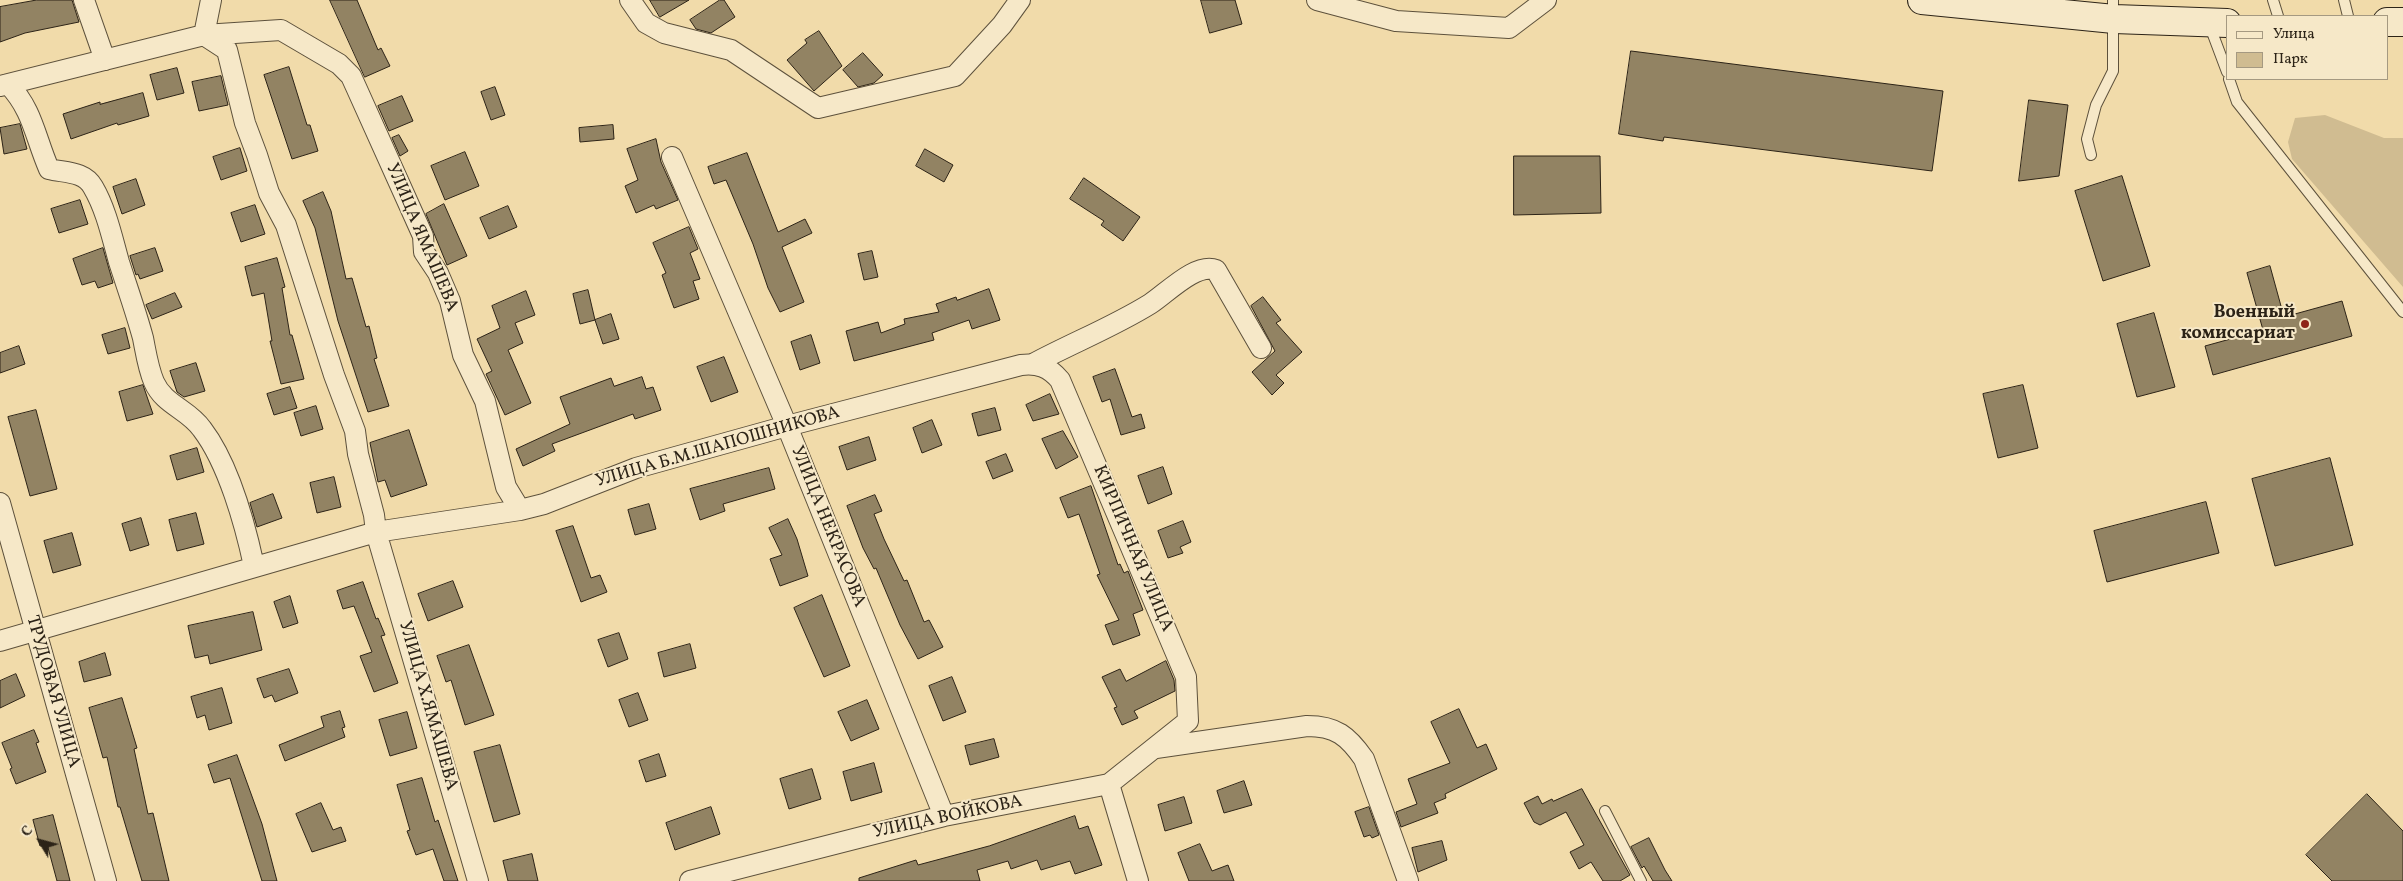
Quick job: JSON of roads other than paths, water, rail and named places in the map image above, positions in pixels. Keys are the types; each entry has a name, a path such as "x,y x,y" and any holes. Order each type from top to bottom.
{"street":[{"path":"84,0 105,60"},
{"path":"211,0 204,35 227,50 245,123 258,155 269,193 286,225 334,374 355,431 358,454 374,515 376,532"},
{"path":"630,0 646,23 664,33 731,50 818,108 955,76 1002,25 1020,0"},
{"path":"1317,0 1396,21 1509,28 1546,0"},
{"path":"1922,0 2114,9 2218,23"},
{"path":"2388,22 2403,22"},
{"name":"УЛИЦА ЯМАШЕВА","path":"4,85 204,35 281,30 339,64 351,76 423,236 424,252 438,273 450,301 463,354 485,401 506,487 520,510"},
{"path":"4,85 21,97 30,113 49,169 81,175 93,187 111,232 128,286 154,383 165,399 202,428 213,446 222,463 238,506 249,539 254,566"},
{"name":"УЛИЦА НЕКРАСОВА","path":"672,157 786,426 944,816"},
{"name":"УЛИЦА Б.М.ШАПОШНИКОВА","path":"0,641 376,532 520,510 544,504 636,468 786,426 1021,365 1033,364 1150,304 1196,271 1211,268 1216,270 1261,348"},
{"name":"КИРПИЧНАЯ УЛИЦА","path":"1033,364 1049,369 1060,380 1186,677 1188,721"},
{"name":"ТРУДОВАЯ УЛИЦА","path":"0,502 106,881"},
{"name":"УЛИЦА Х.ЯМАШЕВА","path":"376,532 478,881"},
{"name":"УЛИЦА ВОЙКОВА","path":"702,879 944,816 1109,784 1188,721"},
{"path":"1154,748 1308,726 1325,726 1342,734 1353,743 1364,759 1408,881"},
{"path":"1109,784 1138,881"}],"lane":[{"path":"2273,0 2278,15"},
{"path":"2344,0 2348,15"},
{"path":"2091,155 2087,139 2096,105 2113,71 2114,9"},
{"path":"2218,23 2226,67"},
{"path":"2229,80 2237,102 2403,312"},
{"path":"1605,811 1641,881"}],"place":[{"name":"Военный комиссариат","path":"2305,324"}]}
